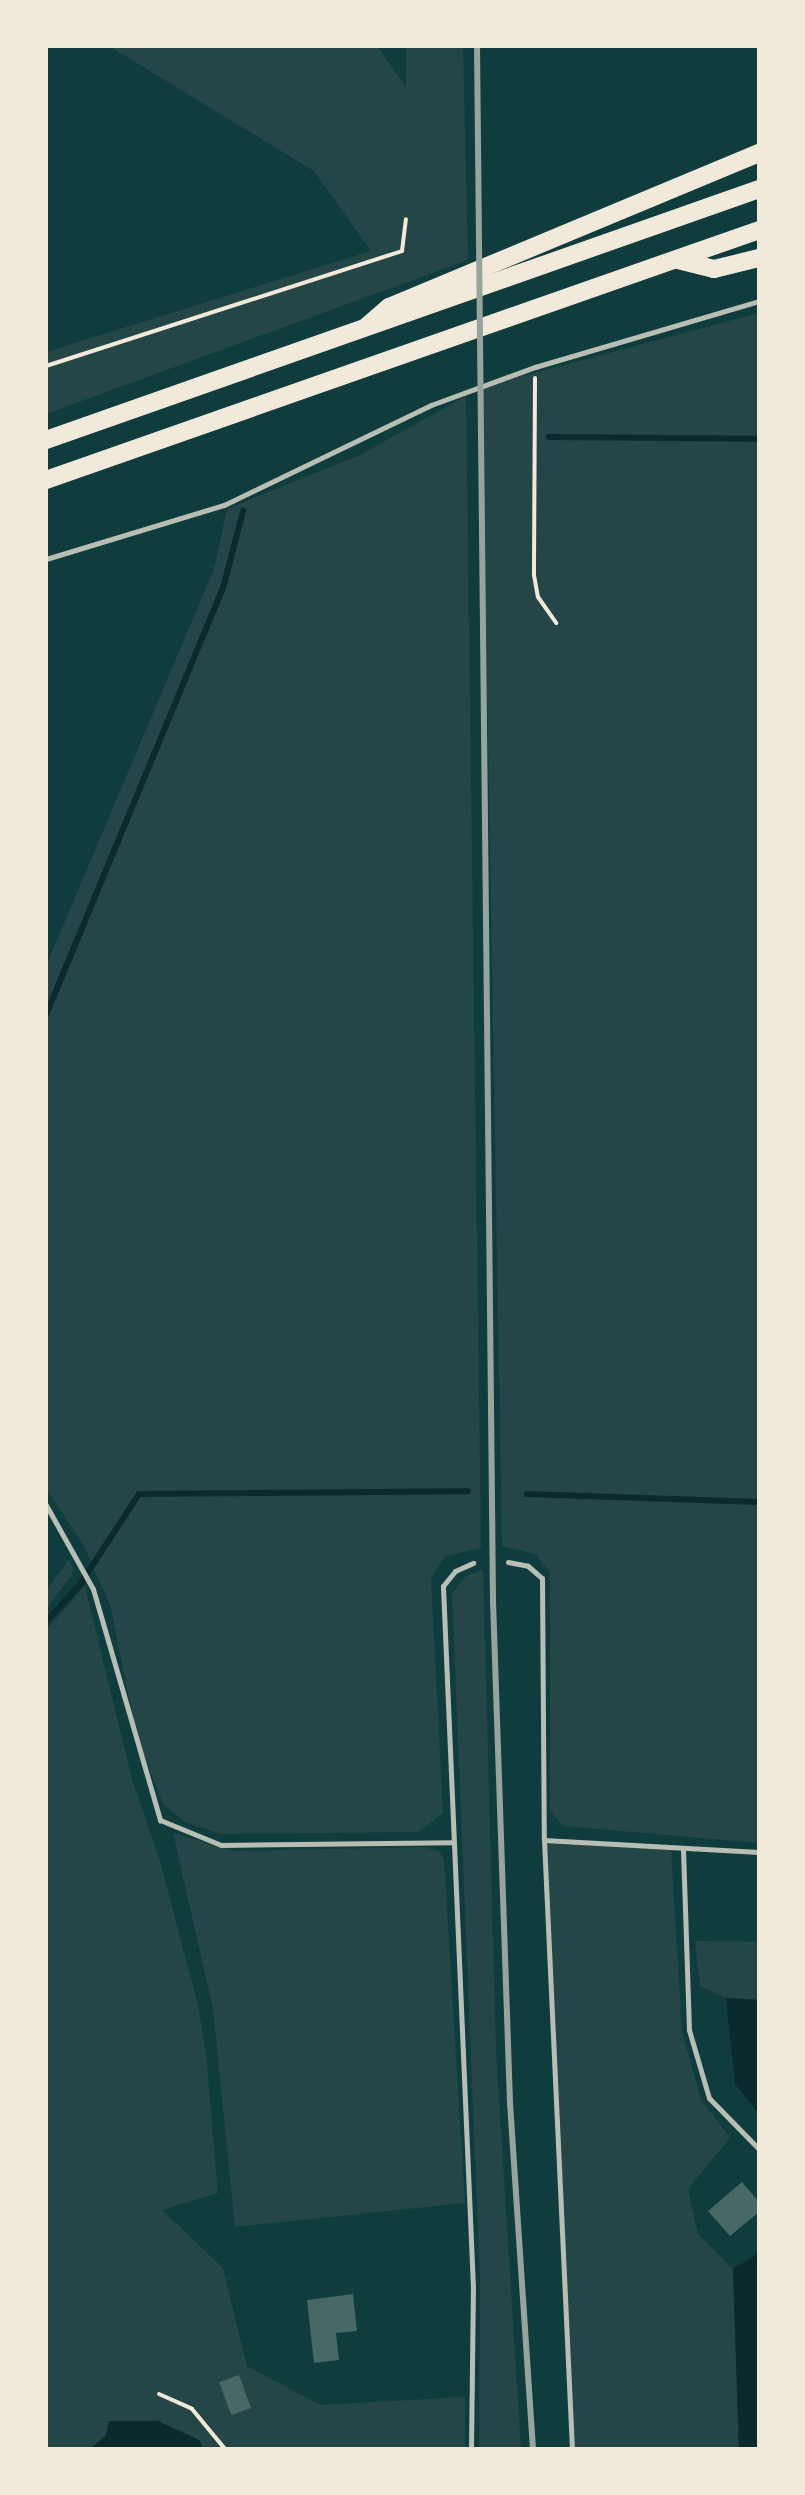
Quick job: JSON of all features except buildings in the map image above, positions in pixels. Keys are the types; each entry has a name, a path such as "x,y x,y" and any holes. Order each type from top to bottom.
{"highway":[{"path":"358,333 389,307 759,153"},
{"path":"46,440 358,333 759,189"},
{"path":"46,480 759,230"},
{"path":"678,260 714,269 759,258"}],"lane":[{"path":"46,559 224,505 431,405 535,367 759,301"},
{"path":"46,1505 93,1589 160,1820 221,1845 453,1842"},
{"path":"508,1562 528,1566 542,1578 544,1840 572,2449"},
{"path":"471,2449 473,2288 443,1586 455,1571 473,1563"},
{"path":"544,1840 759,1852"},
{"path":"683,1849 689,2030 709,2098 759,2149"}],"path":[{"path":"46,366 402,251 406,219"},
{"path":"535,367 534,575 538,597 556,623"},
{"path":"159,2394 192,2409 225,2449"}],"shaded area":[{"path":"109,46 377,46 406,87 406,46 463,46 468,260 46,414 46,352 371,251 314,171"},
{"path":"759,313 759,1843 563,1826 550,1811 550,1572 535,1554 502,1546 482,387"},
{"path":"466,396 481,1548 445,1556 431,1578 443,1813 419,1832 220,1834 185,1822 163,1804 137,1737 110,1605 84,1546 46,1488 46,966 214,569 227,509 360,455"},
{"path":"69,1559 74,1571 46,1610 46,1591"},
{"path":"483,1570 496,2051 521,2449 479,2449 480,2278 452,1593 466,1576"},
{"path":"85,1586 132,1779 160,1861 198,2005 206,2054 218,2193 162,2210 223,2268 247,2366 320,2405 465,2397 465,2449 203,2449 199,2440 106,2435 90,2449 46,2449 46,1630"},
{"path":"173,1833 233,1851 423,1847 439,1851 444,1860 465,2203 235,2227 213,2009"},
{"path":"544,1840 671,1850 682,2032 701,2099 730,2138 688,2189 698,2234 733,2269 739,2449 572,2449"},
{"path":"695,1941 759,1942 759,2000 726,1998 700,1986"},
{"path":"726,1998 759,2000 759,2114 735,2084"},
{"path":"759,2253 759,2449 739,2449 733,2269"},
{"path":"109,2421 158,2421 199,2440 203,2449 90,2449 106,2435"}],"waterway":[{"path":"549,437 759,439"},
{"path":"46,1015 223,588 243,511"},
{"path":"46,1622 79,1586 139,1494 468,1491"},
{"path":"527,1494 759,1502"}],"railway":[{"path":"477,46 493,1601 510,2103 533,2449"}]}
